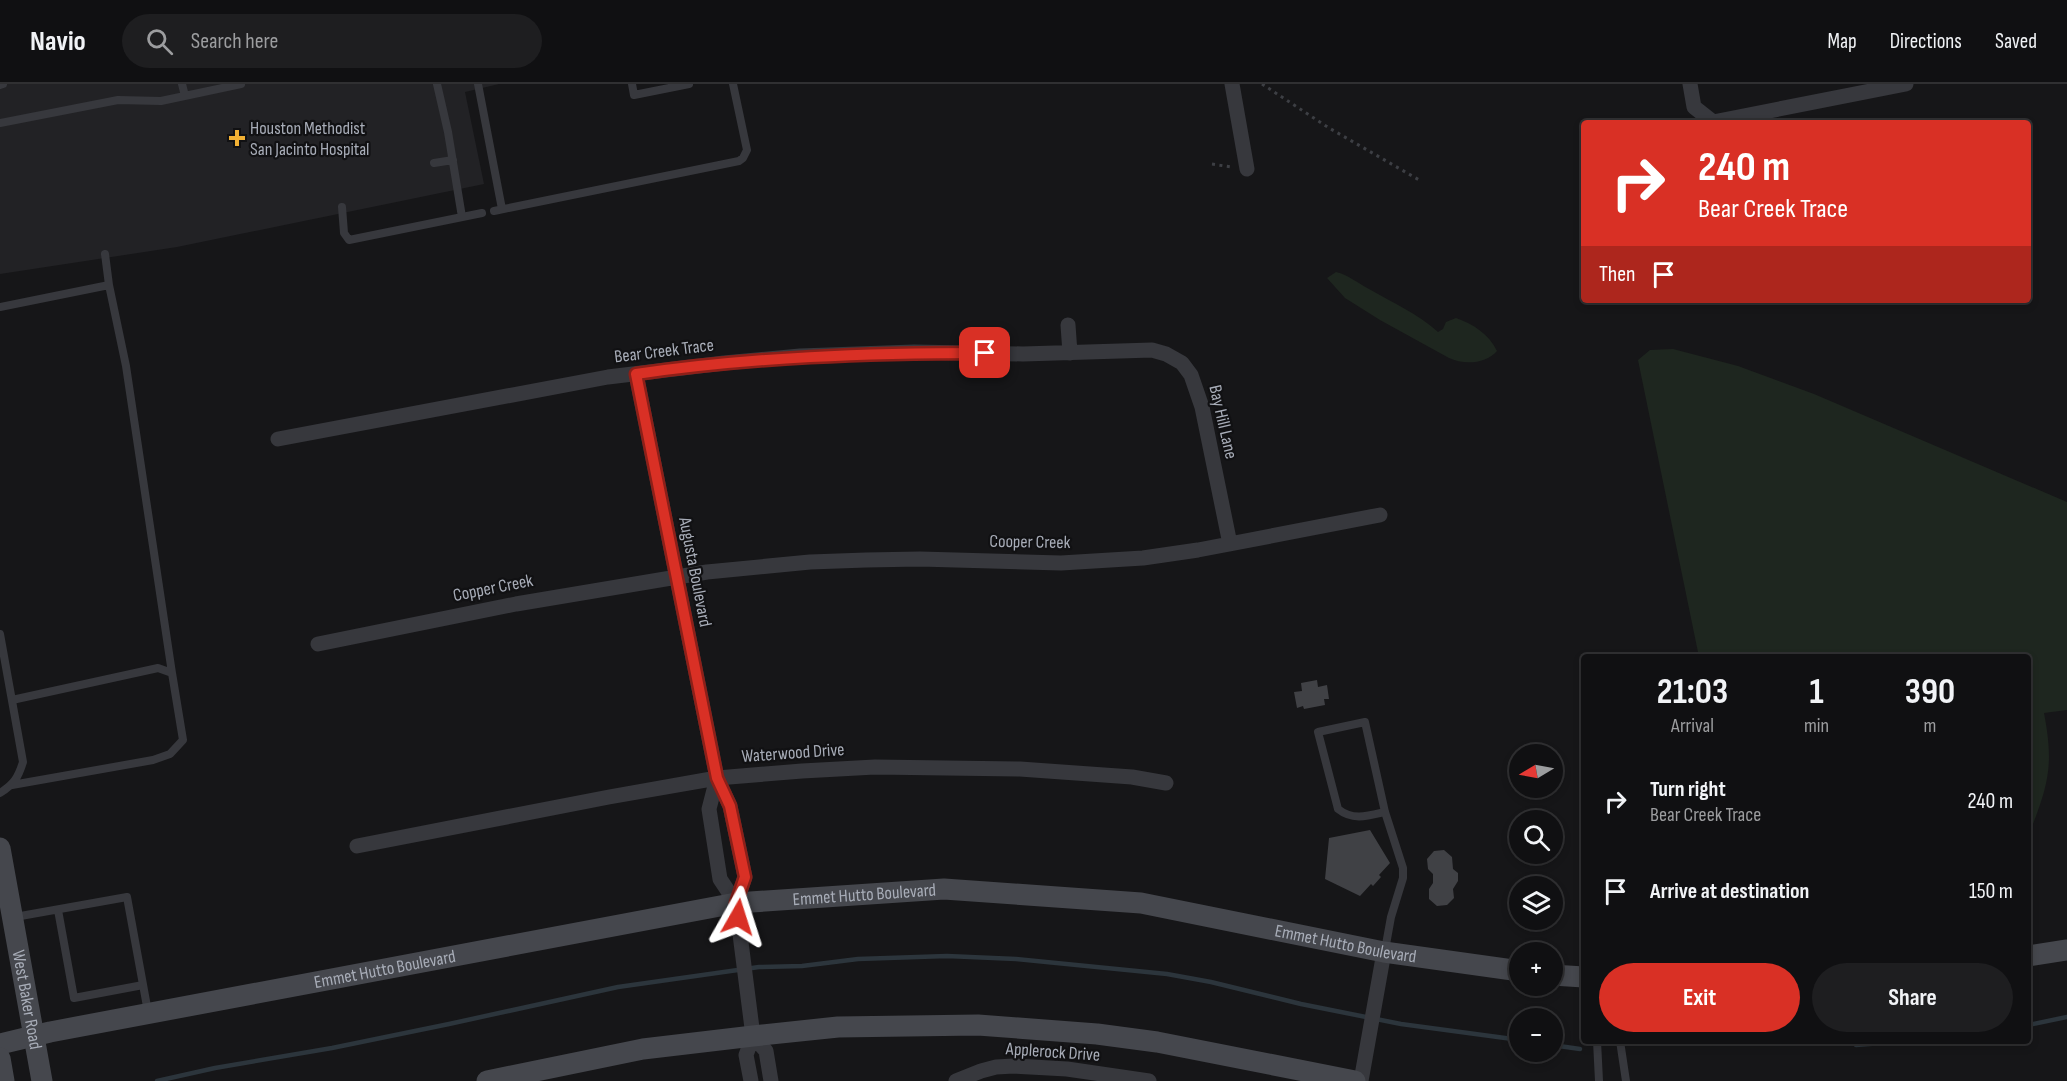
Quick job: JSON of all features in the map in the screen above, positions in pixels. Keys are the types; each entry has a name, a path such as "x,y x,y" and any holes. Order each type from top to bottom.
{"street":[{"path":"1232,84 1247,169"},
{"path":"1690,84 1694,107 1710,120"},
{"path":"1723,120 1906,84"},
{"path":"1068,325 1070,353"},
{"name":"Bay Hill Lane","path":"1132,352 1152,350 1166,354 1182,363 1191,375 1202,407 1230,544"},
{"name":"Bear Creek Trace","path":"278,439 497,397 636,374 724,363 800,356 914,352 1132,352"},
{"name":"Augusta Boulevard","path":"636,374 717,778 730,806 745,877 736,903"},
{"name":"Cooper Creek","path":"677,576 775,565 856,561 920,559 1088,562 1143,558 1380,515"},
{"name":"Copper Creek","path":"318,644 486,609 677,576"},
{"name":"Waterwood Drive","path":"357,846 609,796 717,778 851,768 944,767 1074,772 1132,777 1166,783"},
{"name":"Augusta Boulevard","path":"717,778 709,809 720,879 736,903 753,1036 747,1055 750,1081"},
{"name":"West Baker Road","path":"0,848 42,1081"},
{"name":"Emmet Hutto Boulevard","path":"0,1044 50,1032 736,903 944,889 1141,903 1384,952 1509,969"},
{"path":"2031,956 2067,950"},
{"path":"1361,1081 1384,952"},
{"path":"1563,976 1581,977"},
{"path":"487,1081 643,1049 838,1028 932,1025 978,1025 1074,1032 1157,1042 1355,1081"},
{"name":"Augusta Boulevard","path":"753,1036 766,1052 771,1081"},
{"name":"West Baker Road","path":"0,1058 4,1081"},
{"name":"Applerock Drive","path":"956,1081 996,1067 1014,1066 1067,1069 1149,1081"}],"lane":[{"path":"182,84 184,96"},
{"path":"0,123 118,100 135,99 150,102 241,84"},
{"path":"437,84 462,217"},
{"path":"478,84 498,210 739,161 744,158 747,150 733,84"},
{"path":"632,84 634,95 689,84"},
{"path":"434,163 453,160"},
{"path":"342,207 344,233 349,240 482,213"},
{"path":"0,793 12,785 153,760 170,754 183,740 126,366 105,254"},
{"path":"0,307 109,285"},
{"path":"0,634 23,762 12,785"},
{"path":"12,700 158,668 172,673"},
{"path":"1384,952 1391,917 1403,878 1403,868 1385,812 1365,722 1318,732 1338,809 1350,816 1385,812"},
{"path":"12,918 127,897 148,1014"},
{"path":"58,910 75,998 143,985"},
{"path":"1597,1044 1599,1081"},
{"path":"1620,1044 1626,1081"}],"path":[{"path":"1262,84 1329,128 1421,181"}],"shaded area":[{"name":"Houston Methodist San Jacinto Hospital","path":"0,84 499,84 465,92 484,184 177,247 0,274"},
{"path":"1336,272 1349,277 1422,319 1438,332 1443,329 1446,322 1456,318 1468,323 1480,330 1497,351 1481,361 1461,362 1449,358 1345,298 1327,278"},
{"path":"1673,349 1738,366 1814,394 2067,502 2067,710 2044,713 2049,757 2048,770 2043,795 2033,824 2031,825 2031,654 1698,654 1638,360 1650,350"}],"building":[{"path":"1317,680 1318,687 1327,685 1329,699 1324,699 1325,705 1297,708 1294,692 1302,691 1301,683"},
{"path":"1370,830 1390,863 1373,886 1371,884 1360,896 1325,879 1329,838"},
{"path":"1444,850 1452,857 1453,869 1458,873 1458,881 1453,889 1454,898 1447,905 1437,906 1429,899 1433,874 1428,869 1427,859 1434,851"}],"waterway":[{"path":"157,1081 215,1068 332,1048 618,987 759,967 802,966 858,959 947,956 1016,959 1167,974 1401,1024 1509,1039"},
{"path":"2031,1024 2067,1017"},
{"path":"1856,1045 1869,1044"},
{"path":"1563,1047 1580,1049"}],"place":[{"name":"Houston Methodist San Jacinto Hospital","path":"237,138"}],"route":[{"path":"738,917 736,903 745,877 730,806 717,778 636,374 800,356 914,352 985,353"}]}
